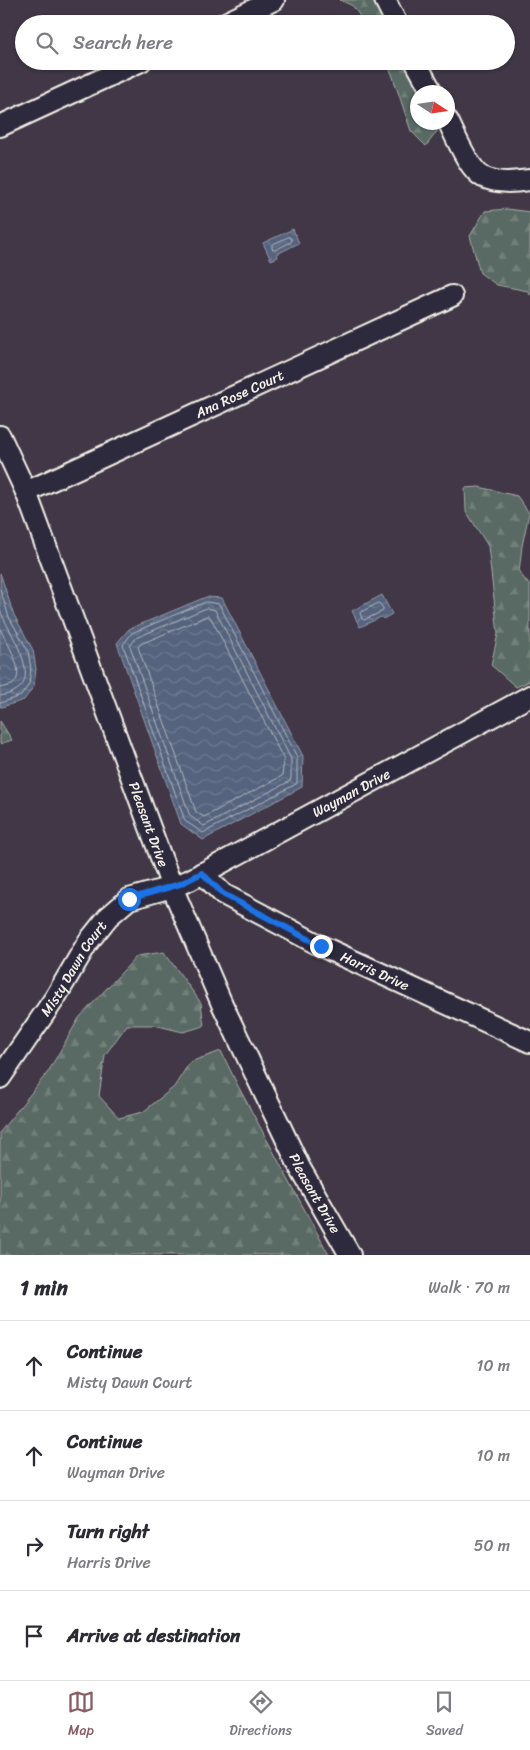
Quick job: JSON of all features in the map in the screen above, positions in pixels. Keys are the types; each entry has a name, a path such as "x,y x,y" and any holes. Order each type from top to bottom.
{"street":[{"path":"242,15 274,0"},
{"path":"385,0 392,15"},
{"path":"0,126 121,70"},
{"path":"421,70 428,85"},
{"path":"453,130 474,170 483,177 511,182 530,180"},
{"name":"Ana Rose Court","path":"26,492 452,296"},
{"name":"Pleasant Drive","path":"0,436 26,492 172,887 222,1004 300,1168 350,1255"},
{"name":"Wayman Drive","path":"172,887 202,873 384,776 530,696"},
{"name":"Harris Drive","path":"202,873 223,894 321,946 530,1042"},
{"name":"Misty Dawn Court","path":"0,1078 55,998 88,942 108,917 129,899 172,887"}],"green space":[{"path":"340,0 373,0 381,15 359,15 353,6"},
{"path":"390,70 410,70 417,85 410,85 410,128"},
{"path":"411,130 438,130 426,146"},
{"path":"507,209 530,212 530,295 528,291 497,285 480,273 470,236 485,211"},
{"path":"479,487 517,496 529,513 519,572 530,586 530,681 516,687 491,665 498,634 488,546 466,511 465,488"},
{"path":"0,721 12,740 0,744"},
{"path":"164,952 201,1003 204,1026 183,1032 154,1025 127,1025 105,1055 99,1096 119,1118 143,1112 174,1087 190,1062 221,1051 329,1255 0,1255 0,1132 48,1072 79,1018 137,956"}],"water":[{"path":"293,229 299,243 277,254 278,257 271,260 263,243"},
{"path":"0,573 14,615 33,650 36,669 34,686 24,700 2,707 0,707"},
{"path":"382,595 392,614 360,627 352,611"},
{"path":"206,597 222,598 303,756 302,787 203,840 181,824 117,643 129,629"}],"route":[{"path":"129,899 180,884 202,873 223,894 321,946"}]}
